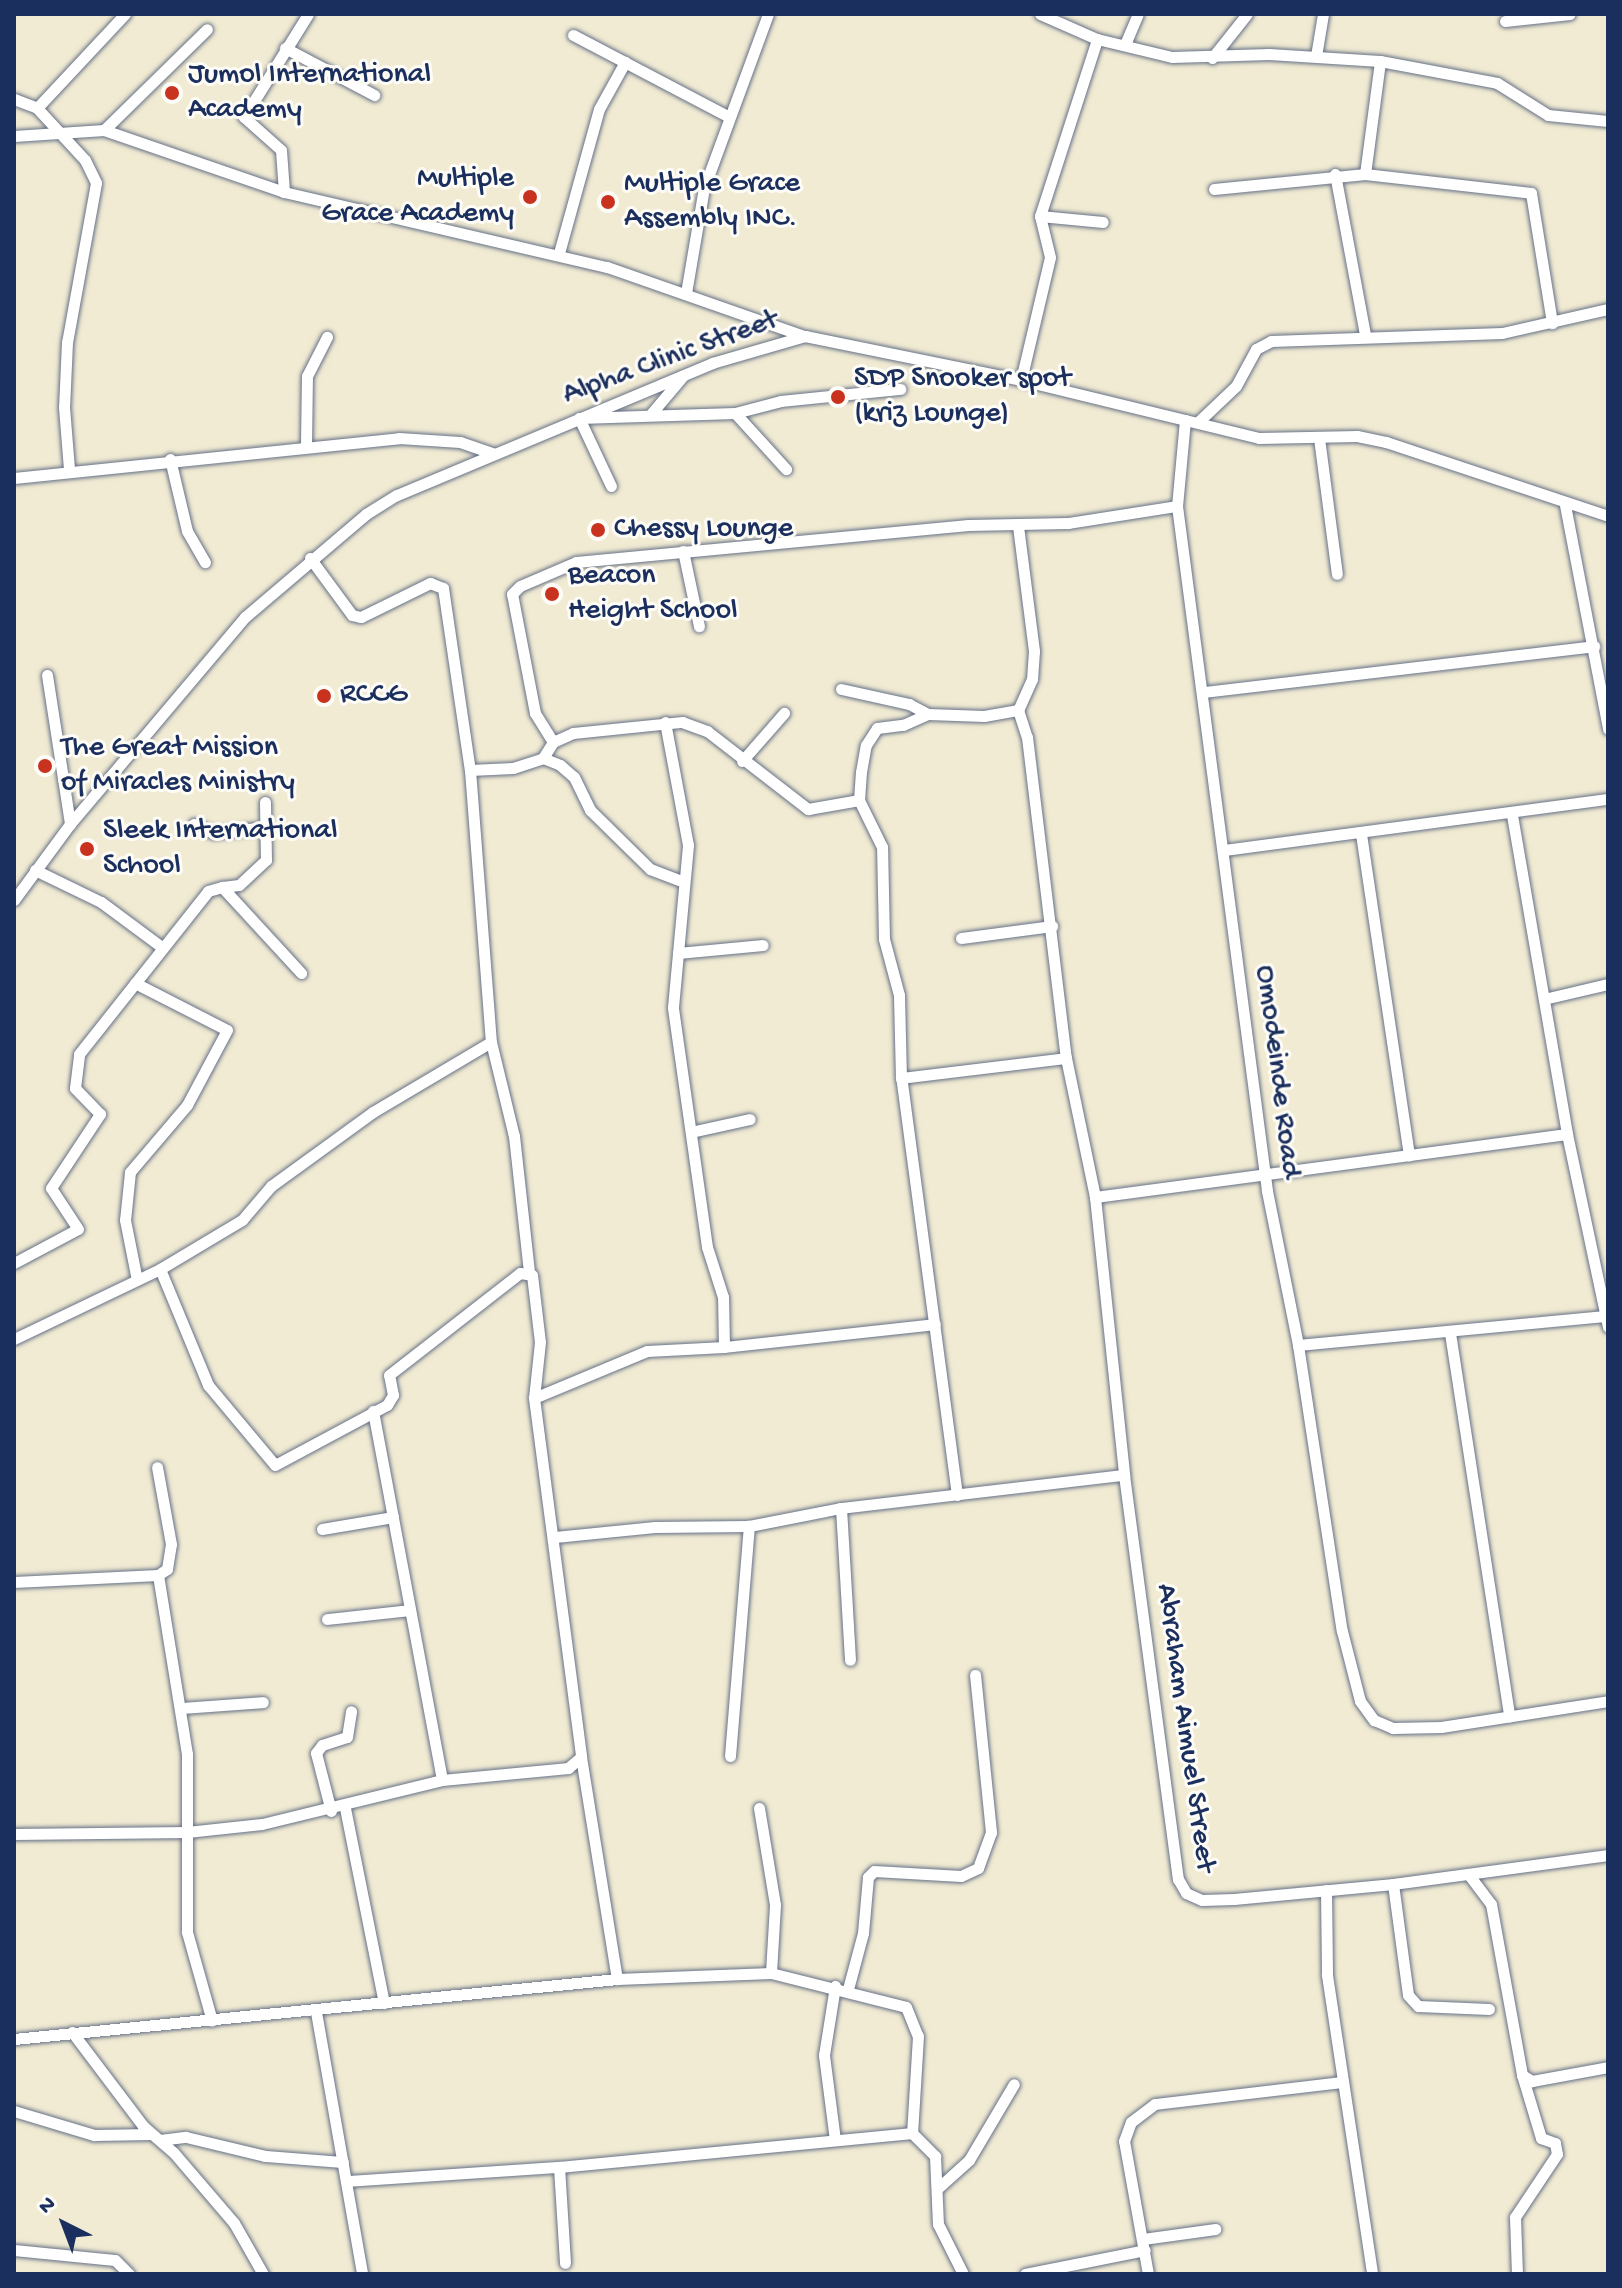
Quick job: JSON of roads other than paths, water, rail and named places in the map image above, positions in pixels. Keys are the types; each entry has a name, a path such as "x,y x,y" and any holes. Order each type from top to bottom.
{"street":[{"path":"37,108 125,14"},
{"path":"284,192 281,150 244,117 308,14"},
{"path":"686,293 704,188 727,116 768,14"},
{"path":"1040,14 1097,39 1126,42 1172,57 1316,56 1380,61 1497,83 1548,115 1608,121"},
{"path":"1126,42 1138,14"},
{"path":"1212,58 1247,14"},
{"path":"1316,56 1323,14"},
{"path":"1505,21 1570,14"},
{"path":"104,130 207,29"},
{"path":"573,35 727,116"},
{"path":"1021,380 1050,257 1040,216 1097,39"},
{"path":"285,48 374,95"},
{"path":"1365,174 1380,61"},
{"path":"559,253 599,109 625,62"},
{"path":"14,99 37,108 85,160 96,183 67,342 64,407 69,469"},
{"path":"14,136 61,136 104,130 284,192 559,253 686,293 805,336"},
{"path":"1335,174 1365,335"},
{"path":"1214,189 1335,174 1365,174 1531,193 1552,323"},
{"path":"1040,216 1103,222"},
{"path":"1198,422 1236,386 1263,344 1365,335 1502,333 1608,309"},
{"name":"Alpha Clinic Street","path":"14,900 70,824 245,617 310,558 397,495 685,374 805,336 1021,380 1259,438 1386,442 1565,505 1608,516"},
{"path":"306,445 307,376 327,337"},
{"path":"650,415 685,374"},
{"path":"611,486 579,418 628,420 650,415 735,413 781,401 900,389"},
{"path":"735,413 786,469"},
{"name":"Omodeinde Road","path":"1185,420 1177,506 1266,1175 1298,1345 1342,1631 1360,1701 1374,1720 1393,1728 1441,1727 1509,1716"},
{"path":"14,478 69,469 306,445 426,438 494,454"},
{"path":"1319,438 1337,574"},
{"path":"170,459 187,531 205,562"},
{"path":"1565,505 1594,646 1602,662 1608,729"},
{"path":"553,742 535,713 512,594 520,586 586,559 968,525 1018,526 1177,506"},
{"path":"957,1495 901,1078 899,995 884,939 882,847 859,800 862,758 872,732 928,714 984,716 1018,710 1032,679 1034,651 1018,526"},
{"path":"683,551 699,626"},
{"path":"310,558 352,615 361,617 430,583 443,588 470,770 491,1042 514,1136 540,1342 534,1398 555,1537 581,1757 617,1979"},
{"path":"1204,692 1594,646"},
{"path":"47,675 70,824"},
{"path":"841,689 909,704 928,714"},
{"name":"Abraham Aimuel Street","path":"1018,710 1027,737 1066,1058 1095,1197 1124,1475 1178,1879 1186,1893 1202,1900 1393,1884 1608,1855"},
{"path":"742,761 784,713"},
{"path":"470,770 513,768 543,758 553,742 573,733 665,722 698,725 808,809 859,800"},
{"path":"665,722 688,845 673,1007 707,1247 723,1297 724,1347"},
{"path":"543,758 569,771 590,810 650,869 684,882"},
{"path":"1224,850 1512,815 1608,799"},
{"path":"14,1263 78,1229 51,1188 100,1114 75,1088 79,1054 208,891 239,885 257,874 266,860 265,802"},
{"path":"1298,1345 1606,1322 1567,1134 1512,815"},
{"path":"194,824 213,833 267,827"},
{"path":"1361,834 1409,1155"},
{"path":"35,870 101,902 163,948"},
{"path":"222,887 301,973"},
{"path":"961,938 1052,926"},
{"path":"678,953 763,945"},
{"path":"135,983 223,1023 227,1030 187,1105 130,1172 125,1220 137,1280"},
{"path":"1544,999 1608,984"},
{"path":"14,1339 160,1269 242,1220 271,1186 373,1112 491,1042"},
{"path":"901,1078 1066,1058"},
{"path":"691,1132 750,1119"},
{"path":"1095,1197 1567,1134"},
{"path":"160,1269 208,1385 271,1462 285,1463 391,1400 389,1375 529,1271"},
{"path":"534,1398 647,1351 724,1347 935,1324"},
{"path":"1450,1333 1509,1716 1608,1701"},
{"path":"373,1411 442,1780"},
{"path":"14,1582 158,1575 172,1561 157,1467"},
{"path":"555,1537 655,1527 749,1526 841,1508 1124,1475"},
{"path":"841,1508 850,1660"},
{"path":"322,1529 393,1517"},
{"path":"730,1756 749,1526"},
{"path":"158,1575 187,1754 187,1932 212,2021"},
{"path":"327,1619 410,1610"},
{"path":"848,1989 863,1933 868,1877 874,1871 961,1876 978,1868 991,1832 975,1675"},
{"path":"180,1708 263,1702"},
{"path":"331,1811 316,1753 322,1745 347,1737 351,1711"},
{"path":"14,1834 187,1832 331,1811 442,1780 568,1768 581,1757"},
{"path":"345,1808 384,2003"},
{"path":"759,1808 775,1905 771,1973"},
{"path":"1469,1875 1491,1904 1522,2075 1541,2138 1555,2143 1557,2154 1515,2217 1517,2274"},
{"path":"1393,1884 1408,1995 1418,2006 1489,2009"},
{"path":"1326,1890 1327,1975 1372,2274"},
{"path":"14,2039 316,2012 617,1979 771,1973 848,1989 906,2007 914,2017 918,2036 912,2133 935,2156 938,2224 963,2274"},
{"path":"835,1986 824,2055 835,2140"},
{"path":"316,2012 362,2274"},
{"path":"72,2032 155,2137 234,2223 263,2274"},
{"path":"1522,2075 1532,2081 1608,2067"},
{"path":"1148,2274 1124,2141 1131,2122 1155,2104 1343,2082"},
{"path":"938,2188 969,2160 1014,2084"},
{"path":"14,2111 94,2135 186,2137 265,2156 343,2162"},
{"path":"347,2181 559,2167 912,2133"},
{"path":"559,2167 565,2263"},
{"path":"1025,2274 1215,2229"},
{"path":"14,2250 115,2260 129,2274"}],"place":[{"name":"Jumol International Academy","path":"172,93"},
{"name":"Multiple Grace Academy","path":"530,197"},
{"name":"Multiple Grace Assembly INC.","path":"608,202"},
{"name":"SDP Snooker spot (kriz Lounge)","path":"838,397"},
{"name":"Chessy Lounge","path":"598,530"},
{"name":"Beacon Height School","path":"552,594"},
{"name":"RCCG","path":"324,696"},
{"name":"The Great Mission of Miracles Ministry","path":"45,766"},
{"name":"Sleek International School","path":"87,849"}]}
